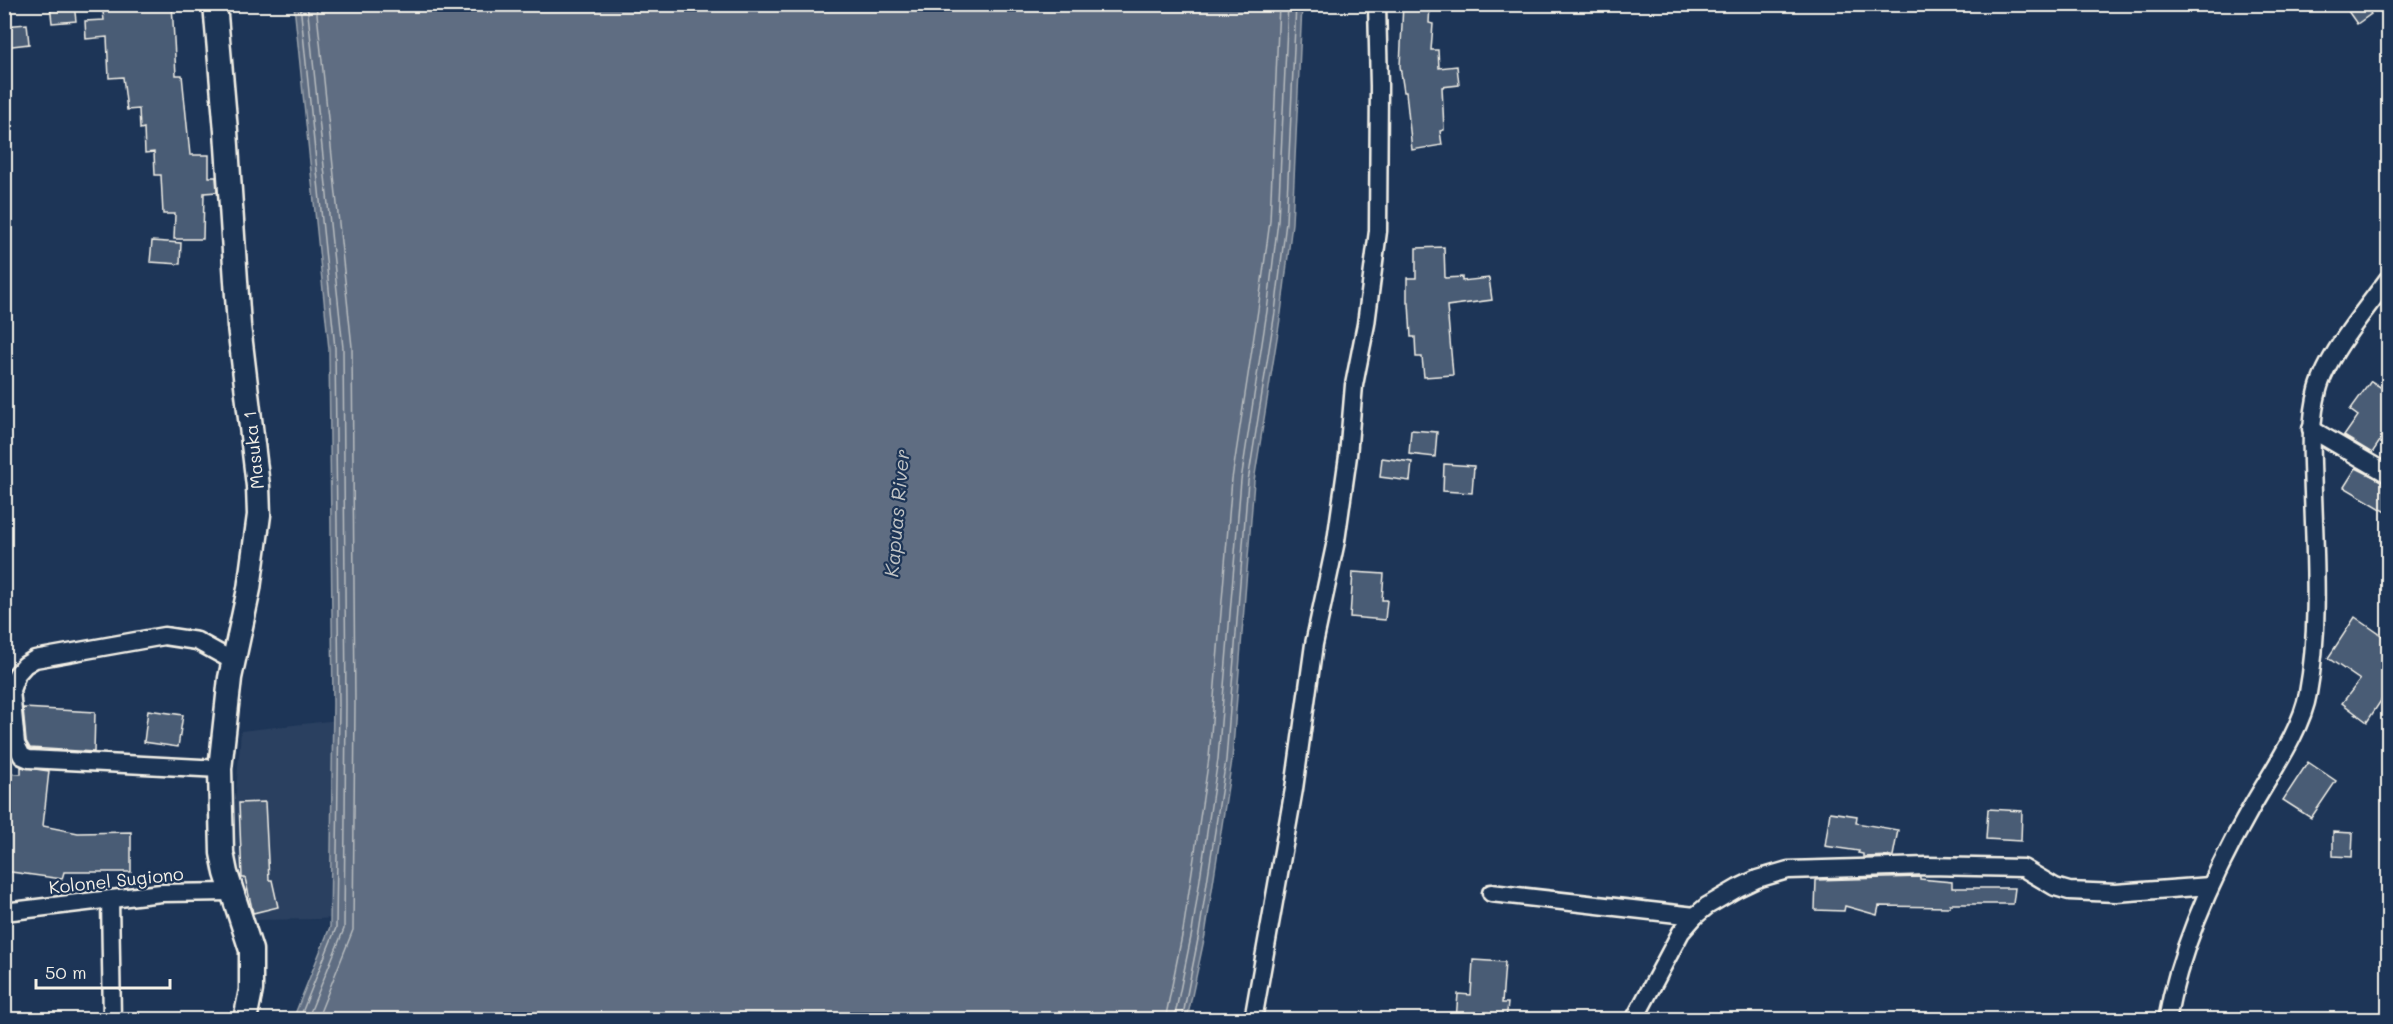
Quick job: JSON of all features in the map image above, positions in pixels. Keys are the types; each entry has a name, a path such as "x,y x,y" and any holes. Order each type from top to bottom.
{"street":[{"name":"Masuka 1","path":"215,4 239,326 258,486 258,515 249,589 235,650 220,769 222,853 251,950 251,990 244,1020"},
{"path":"1253,1020 1294,789 1314,644 1336,541 1348,456 1354,386 1366,324 1378,231 1377,4"},
{"path":"2166,1020 2180,962 2210,886 2238,830 2298,726 2308,694 2315,629 2312,429 2318,388 2335,354 2388,279"},
{"path":"2312,429 2388,474"},
{"path":"220,769 29,759 22,756 16,744 8,690 17,674 35,659 164,636 235,650"},
{"path":"1634,1020 1681,932 1695,916 1707,906 1738,888 1757,879 1788,870 1928,866 2023,868 2055,887 2069,891 2116,893 2210,886"},
{"name":"Kolonel Sugiono","path":"4,912 161,892 232,892"},
{"path":"1491,894 1695,916"},
{"path":"110,899 112,1020"}],"shaded area":[{"path":"436,709 451,911 318,919 250,920 237,882 232,841 241,731"}],"water":[{"name":"Kapuas River","path":"294,5 1302,5 1292,223 1281,313 1254,481 1232,760 1205,935 1187,1019 293,1019 330,927 333,704 329,349"}],"building":[{"path":"50,4 74,4 76,21 52,23"},
{"path":"102,4 172,4 176,75 182,75 190,155 209,155 209,177 216,177 217,192 204,193 203,239 174,239 175,214 163,214 161,175 155,175 154,152 145,153 144,128 140,129 139,109 127,110 123,77 109,78 107,37 86,39 85,21 104,20"},
{"path":"1403,4 1430,4 1429,23 1433,24 1431,50 1438,50 1439,68 1457,66 1459,85 1442,87 1444,130 1440,131 1442,145 1412,150 1406,92 1404,92 1400,66"},
{"path":"2343,4 2364,4 2371,14 2357,24"},
{"path":"27,24 29,44 4,47 4,26"},
{"path":"152,241 181,243 180,264 150,262"},
{"path":"1444,247 1445,278 1462,277 1462,281 1489,278 1492,300 1447,306 1453,375 1424,377 1422,357 1416,357 1415,337 1411,337 1407,278 1416,278 1416,248"},
{"path":"2371,381 2388,392 2388,429 2372,453 2344,436 2358,416 2350,410"},
{"path":"1411,430 1437,432 1435,457 1409,454"},
{"path":"1382,458 1412,462 1410,481 1380,477"},
{"path":"1444,464 1474,466 1472,493 1443,491"},
{"path":"2356,468 2388,484 2388,513 2344,487"},
{"path":"1353,572 1384,574 1382,600 1387,600 1385,620 1350,617"},
{"path":"2355,617 2388,640 2388,690 2367,722 2342,703 2360,680 2328,658"},
{"path":"23,708 95,712 94,752 30,748 26,741"},
{"path":"148,710 183,715 178,747 144,742"},
{"path":"2308,762 2336,781 2311,818 2283,800"},
{"path":"21,767 49,771 43,826 78,833 131,832 131,872 64,872 62,879 4,871 4,773 21,774"},
{"path":"265,802 269,880 272,880 278,907 253,913 245,878 242,878 239,803"},
{"path":"1988,809 2022,811 2021,841 1986,839"},
{"path":"1830,812 1857,816 1856,823 1898,830 1893,856 1863,857 1863,854 1858,853 1859,851 1825,846"},
{"path":"2333,832 2353,833 2352,857 2333,856"},
{"path":"1920,877 1920,879 1952,882 1952,888 2015,888 2013,904 1950,904 1950,907 1879,906 1877,915 1845,906 1844,911 1815,910 1816,880"},
{"path":"1473,960 1505,962 1502,1003 1508,1003 1506,1020 1456,1020 1458,994 1471,995"}]}
